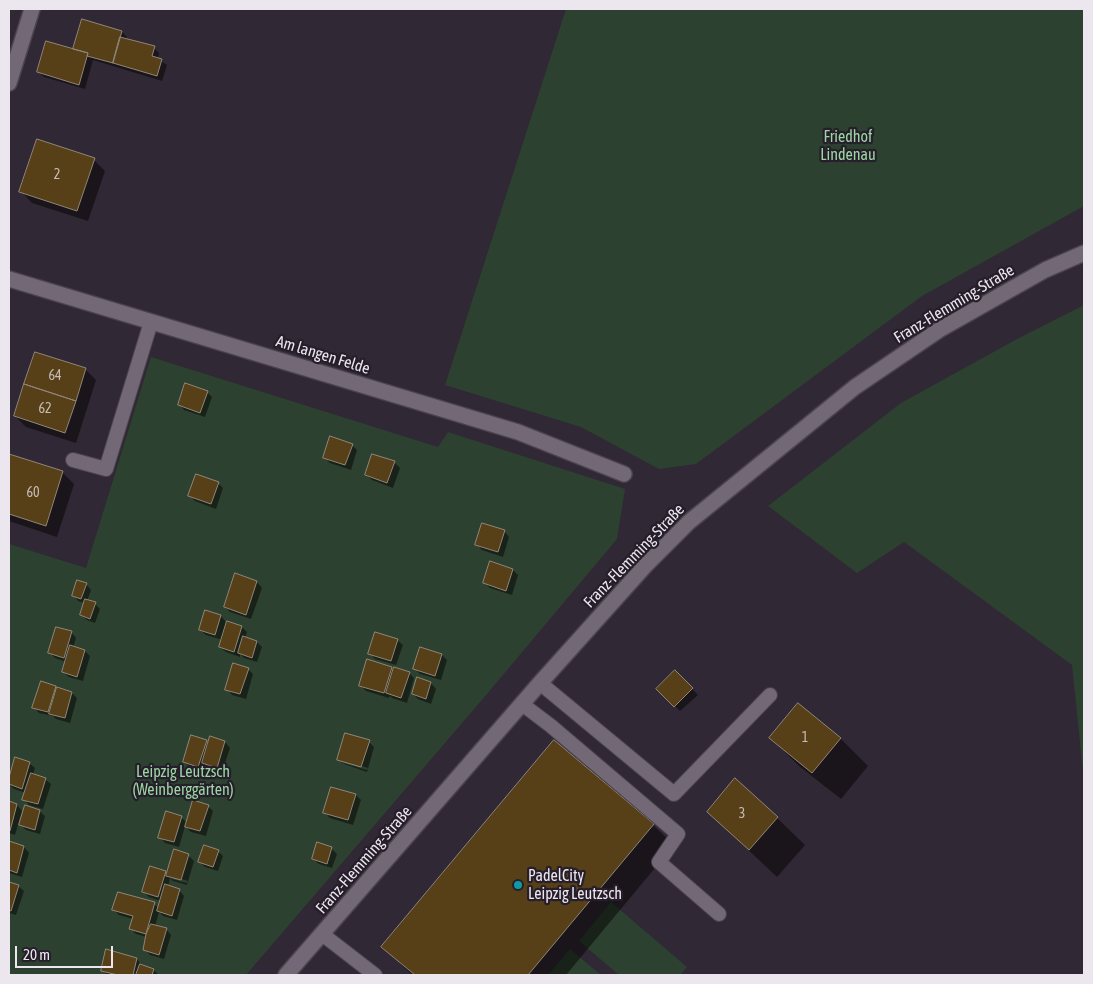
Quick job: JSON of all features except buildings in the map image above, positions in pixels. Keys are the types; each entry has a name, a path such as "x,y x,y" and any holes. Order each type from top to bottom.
{"street":[{"path":"9,83 32,9"},
{"name":"Franz-Flemming-Straße","path":"286,975 540,683 645,566 689,522 855,387 940,330 1045,270 1084,253"},
{"name":"Am langen Felde","path":"9,279 518,432 624,474"}],"lane":[{"path":"73,460 106,469 151,322"},
{"path":"540,683 674,794 770,695"},
{"path":"522,704 551,726 678,834 659,862 719,914"},
{"path":"322,934 375,975"}],"green space":[{"name":"Friedhof Lindenau","path":"566,9 1084,9 1084,206 922,296 696,464 659,469 581,427 445,385"},
{"path":"1084,305 1084,781 1072,665 904,542 857,573 768,506 901,403 1017,339"},
{"name":"Leipzig Leutzsch (Weinberggärten)","path":"151,357 438,447 448,432 625,489 617,539 246,975 9,975 9,544 86,568"},
{"path":"611,902 687,967 680,975 619,975 579,941"},
{"path":"570,949 601,975 548,975"}],"place":[{"name":"PadelCity Leipzig Leutzsch","path":"518,885"}]}
